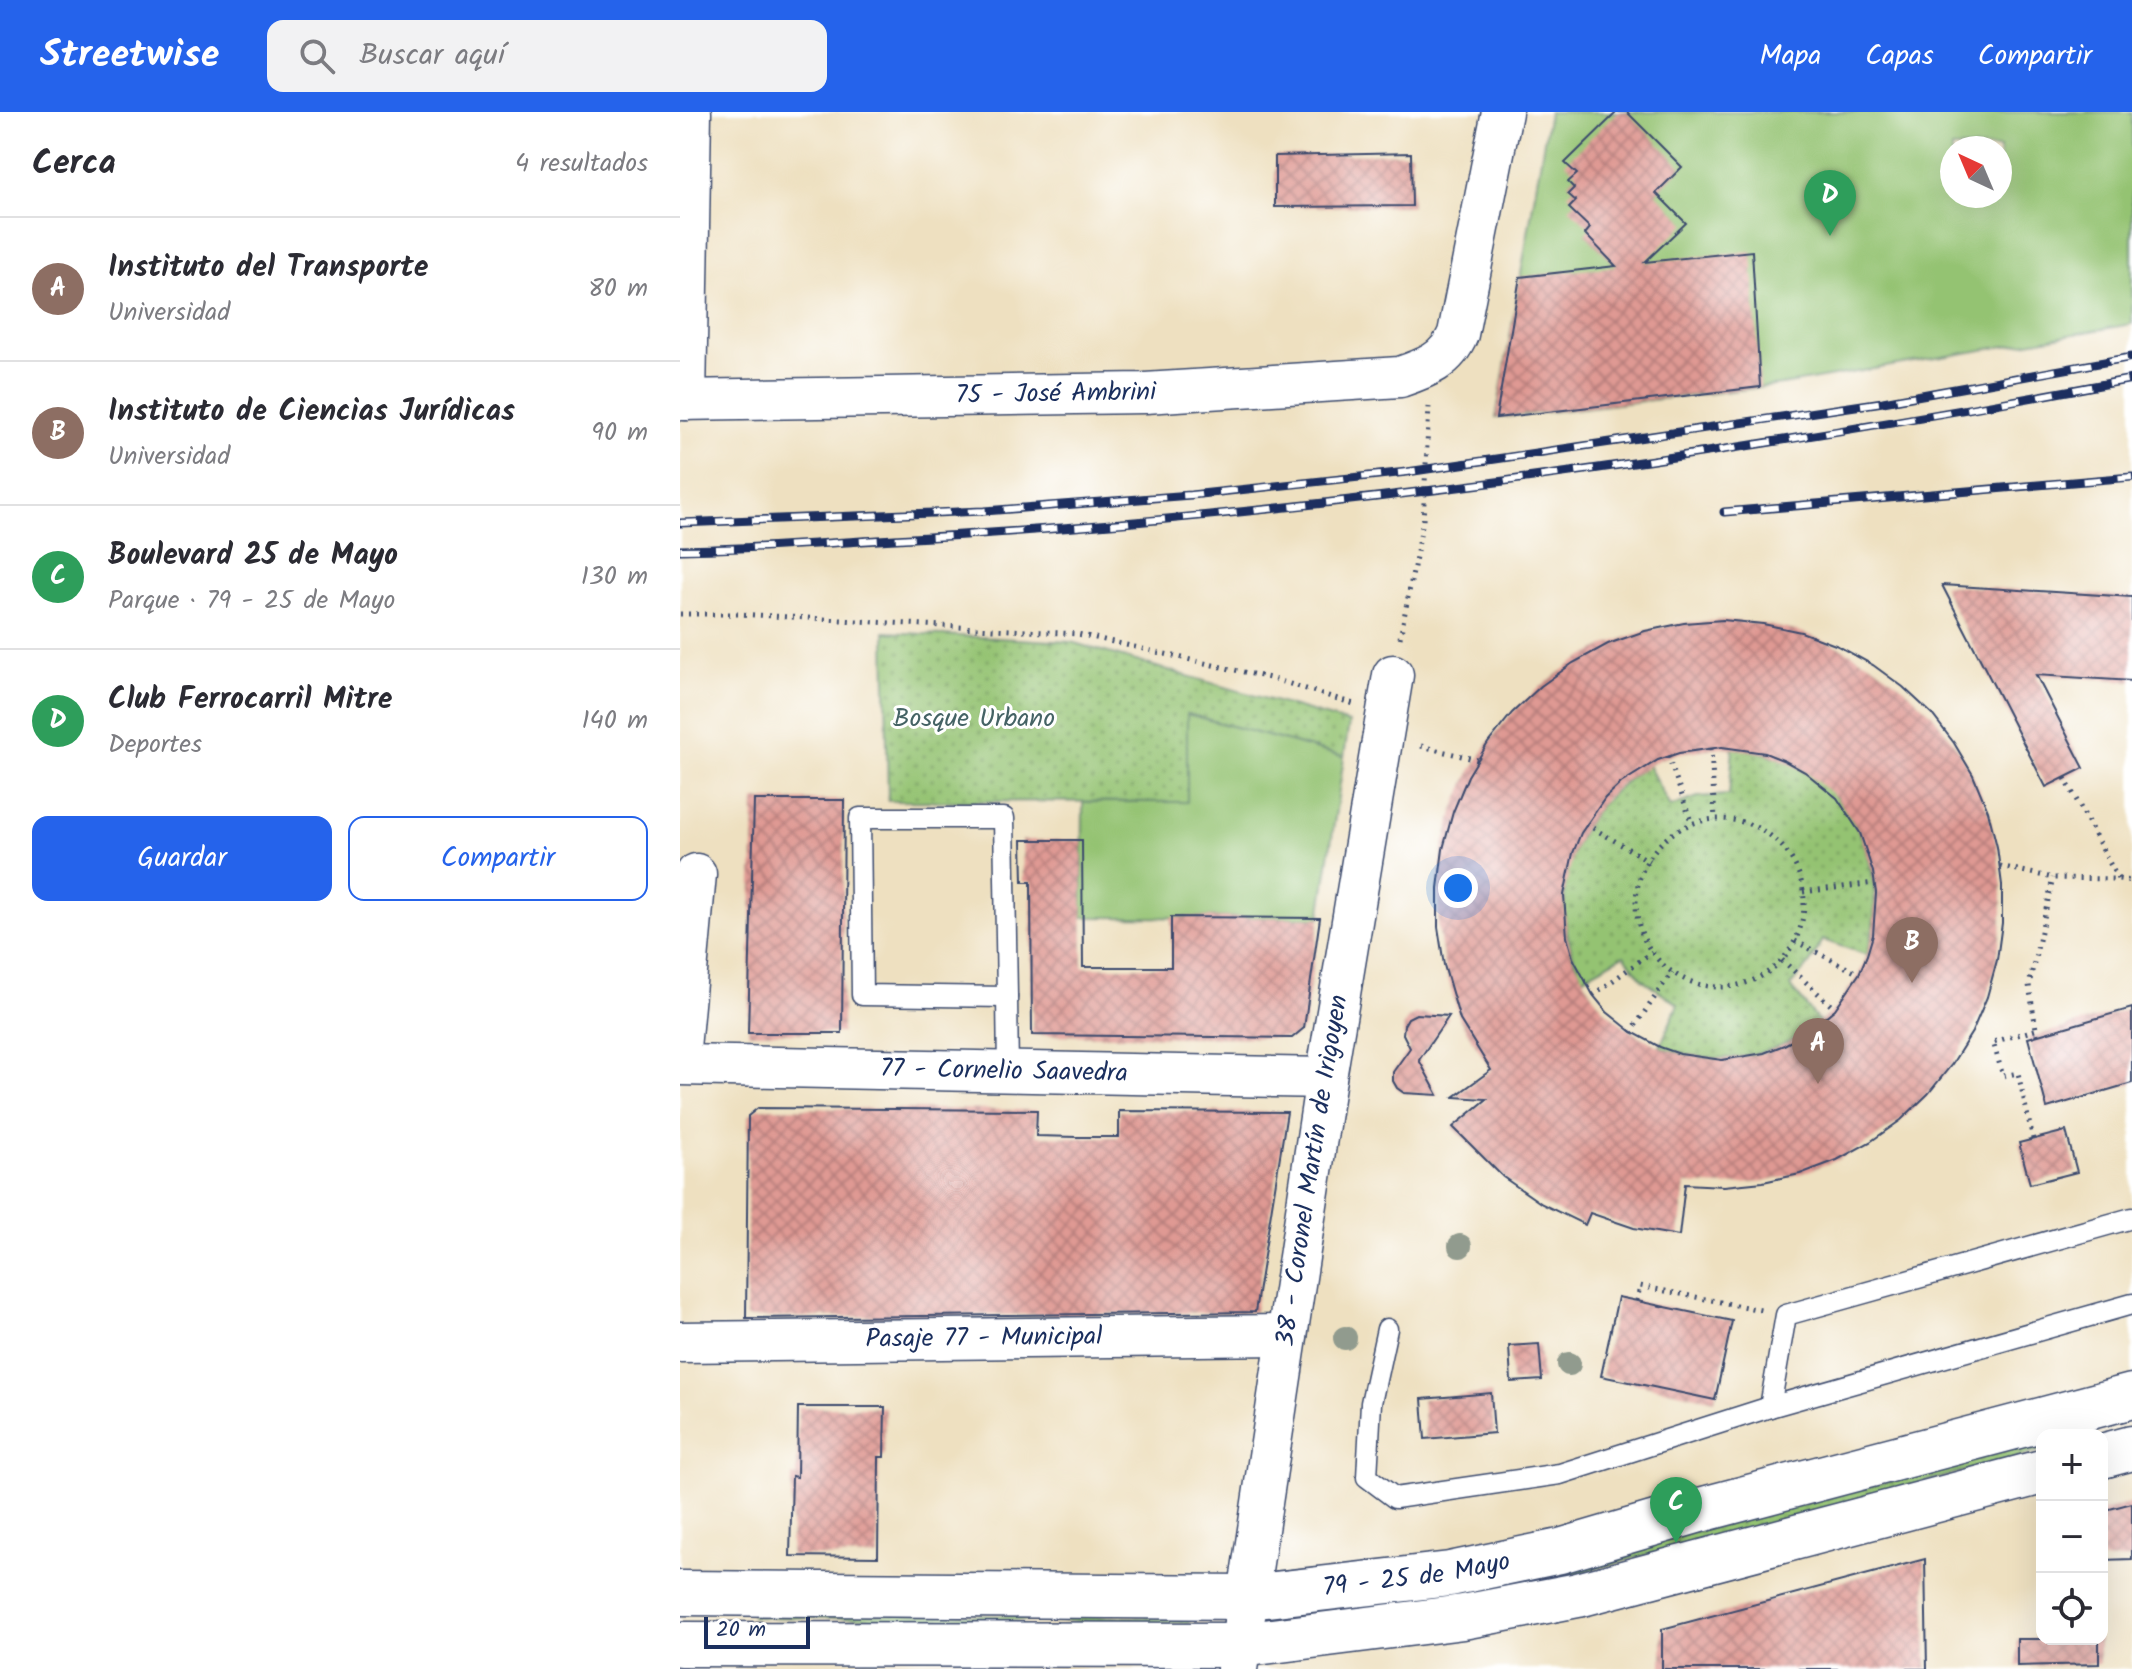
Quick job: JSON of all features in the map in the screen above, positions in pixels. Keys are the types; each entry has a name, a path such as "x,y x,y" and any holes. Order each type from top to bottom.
{"main road":[{"name":"79 - 25 de Mayo","path":"680,1593 1248,1597 1450,1574 1560,1551 1700,1510 2132,1396"},
{"path":"2108,1454 2132,1448"},
{"name":"79 - 25 de Mayo","path":"680,1644 957,1657 1238,1657 1578,1595 2036,1474"}],"street":[{"path":"683,400 691,112"},
{"path":"1431,366 1452,350 1458,334 1502,112"},
{"name":"75 - José Ambrini","path":"683,400 1145,393 1400,377 1431,366"},
{"name":"38 - Coronel Martín de Irigoyen","path":"1238,1657 1326,1078 1393,675"},
{"path":"680,1048 696,874"},
{"name":"77 - Cornelio Saavedra","path":"680,1065 1326,1078"},
{"name":"Pasaje 77 - Municipal","path":"680,1342 1287,1335"}],"lane":[{"path":"1007,997 862,995 860,818 1004,818 1007,997 1008,1073"},
{"path":"1770,1407 1786,1315 2132,1218"},
{"path":"1387,1329 1371,1403 1367,1477 1395,1498 1560,1474 1770,1407 2132,1304"}],"path":[{"path":"1393,675 1423,521 1431,366"},
{"path":"680,614 739,614 1078,634 1274,679 1387,714"},
{"path":"1421,746 1478,760"},
{"path":"1711,748 1715,820"},
{"path":"1668,756 1692,824"},
{"path":"2065,778 2118,879"},
{"path":"1715,820 1744,823 1774,839 1795,865 1803,892 1802,920 1795,941 1782,960 1755,980 1721,987 1699,984 1672,972 1652,952 1641,933 1637,910 1638,887 1649,861 1667,839 1692,824 1715,820"},
{"path":"1586,824 1649,861"},
{"path":"2000,866 2053,878 2132,881"},
{"path":"2033,1139 2018,1073 2003,1076 1993,1042 2036,1032 2029,985 2053,878"},
{"path":"1803,892 1875,883"},
{"path":"1795,941 1859,974"},
{"path":"1593,995 1652,952"},
{"path":"1782,960 1835,1009"},
{"path":"1631,1032 1672,972"},
{"path":"1637,1301 1640,1286 1786,1315"}],"green space":[{"path":"1549,112 2132,112 2132,324 1782,385 1496,418"},
{"name":"Bosque Urbano","path":"885,632 1071,642 1349,723 1344,757 1188,714 1187,802 888,801"},
{"path":"1187,714 1344,757 1320,918 1082,917 1083,802 1187,802"},
{"path":"1733,748 1771,755 1803,770 1830,791 1851,817 1866,848 1873,882 1874,918 1867,955 1823,940 1809,965 1790,986 1820,1023 1763,1052 1723,1058 1702,1057 1660,1047 1678,1004 1642,979 1624,955 1582,978 1570,946 1565,915 1565,886 1571,858 1583,831 1599,807 1621,785 1648,765 1670,807 1698,797 1729,795"},
{"path":"2036,1443 2034,1453 1564,1577 1495,1591 1284,1619 1284,1616 1396,1600 1723,1525"},
{"path":"752,1612 1189,1618 1189,1623 752,1617"}],"building":[{"path":"1617,112 1627,112 1682,167 1656,193 1686,223 1645,262 1752,251 1760,387 1496,418 1520,277 1616,266 1585,234 1590,228 1569,208 1576,201 1568,194 1574,188 1568,182 1577,174 1565,163"},
{"path":"1411,153 1412,206 1275,207 1275,156"},
{"path":"1942,585 2132,597 2132,681 2036,675 2084,768 2046,787"},
{"path":"1723,620 1801,632 1838,646 1873,665 1931,713 1973,775 1988,811 2002,885 2002,923 1997,960 1987,997 1972,1032 1928,1094 1901,1120 1870,1142 1837,1160 1800,1174 1724,1186 1685,1184 1679,1236 1634,1228 1590,1213 1585,1225 1542,1204 1503,1177 1453,1127 1487,1099 1454,1097 1491,1070 1460,1020 1444,965 1438,927 1438,888 1443,849 1453,812 1468,776 1488,743 1512,713 1541,686 1573,663 1608,644 1645,631 1684,623","holes":["1722,747 1765,753 1805,772 1837,798 1860,833 1873,872 1876,893 1873,935 1859,974 1835,1009 1803,1035 1764,1053 1722,1060 1680,1054 1632,1032 1607,1012 1593,995 1573,958 1567,937 1564,895 1573,853 1581,833 1605,798 1621,783 1658,760 1679,753"]},
{"path":"754,800 844,800 842,1033 748,1033"},
{"path":"1022,840 1082,840 1083,967 1171,967 1171,917 1320,918 1304,1028 1292,1038 1032,1035 1031,882 1023,882"},
{"path":"2132,1008 2132,1083 2047,1108 2028,1038"},
{"path":"1416,1014 1449,1016 1419,1060 1438,1095 1404,1093 1393,1081 1393,1072 1410,1048 1403,1034 1404,1025 1408,1018"},
{"path":"758,1108 1037,1110 1036,1136 1077,1137 1119,1137 1119,1111 1287,1112 1255,1312 746,1318 748,1116"},
{"path":"2066,1131 2077,1172 2030,1184 2019,1143"},
{"path":"1618,1297 1732,1321 1715,1400 1601,1376"},
{"path":"1539,1344 1542,1380 1511,1382 1509,1346"},
{"path":"1491,1393 1494,1433 1425,1439 1422,1399"},
{"path":"798,1407 885,1407 884,1457 879,1457 878,1557 790,1556 792,1476 797,1477"},
{"path":"2132,1503 2132,1559 2108,1560 2108,1509"},
{"path":"1925,1559 1927,1669 1662,1669 1662,1629"},
{"path":"2017,1639 2036,1639 2036,1645 2099,1645 2099,1664 2017,1666"}],"railway":[{"path":"680,523 984,511 1191,495 1407,472 1883,402 2132,357"},
{"path":"680,550 1036,530 1351,500 1821,434 2132,379"},
{"path":"1724,512 2132,477"}],"place":[{"name":"Club Ferrocarril Mitre","path":"1830,236"},
{"name":"Instituto de Ciencias Jurídicas","path":"1912,983"},
{"name":"Instituto del Transporte","path":"1818,1084"},
{"name":"Boulevard 25 de Mayo","path":"1676,1543"}]}
